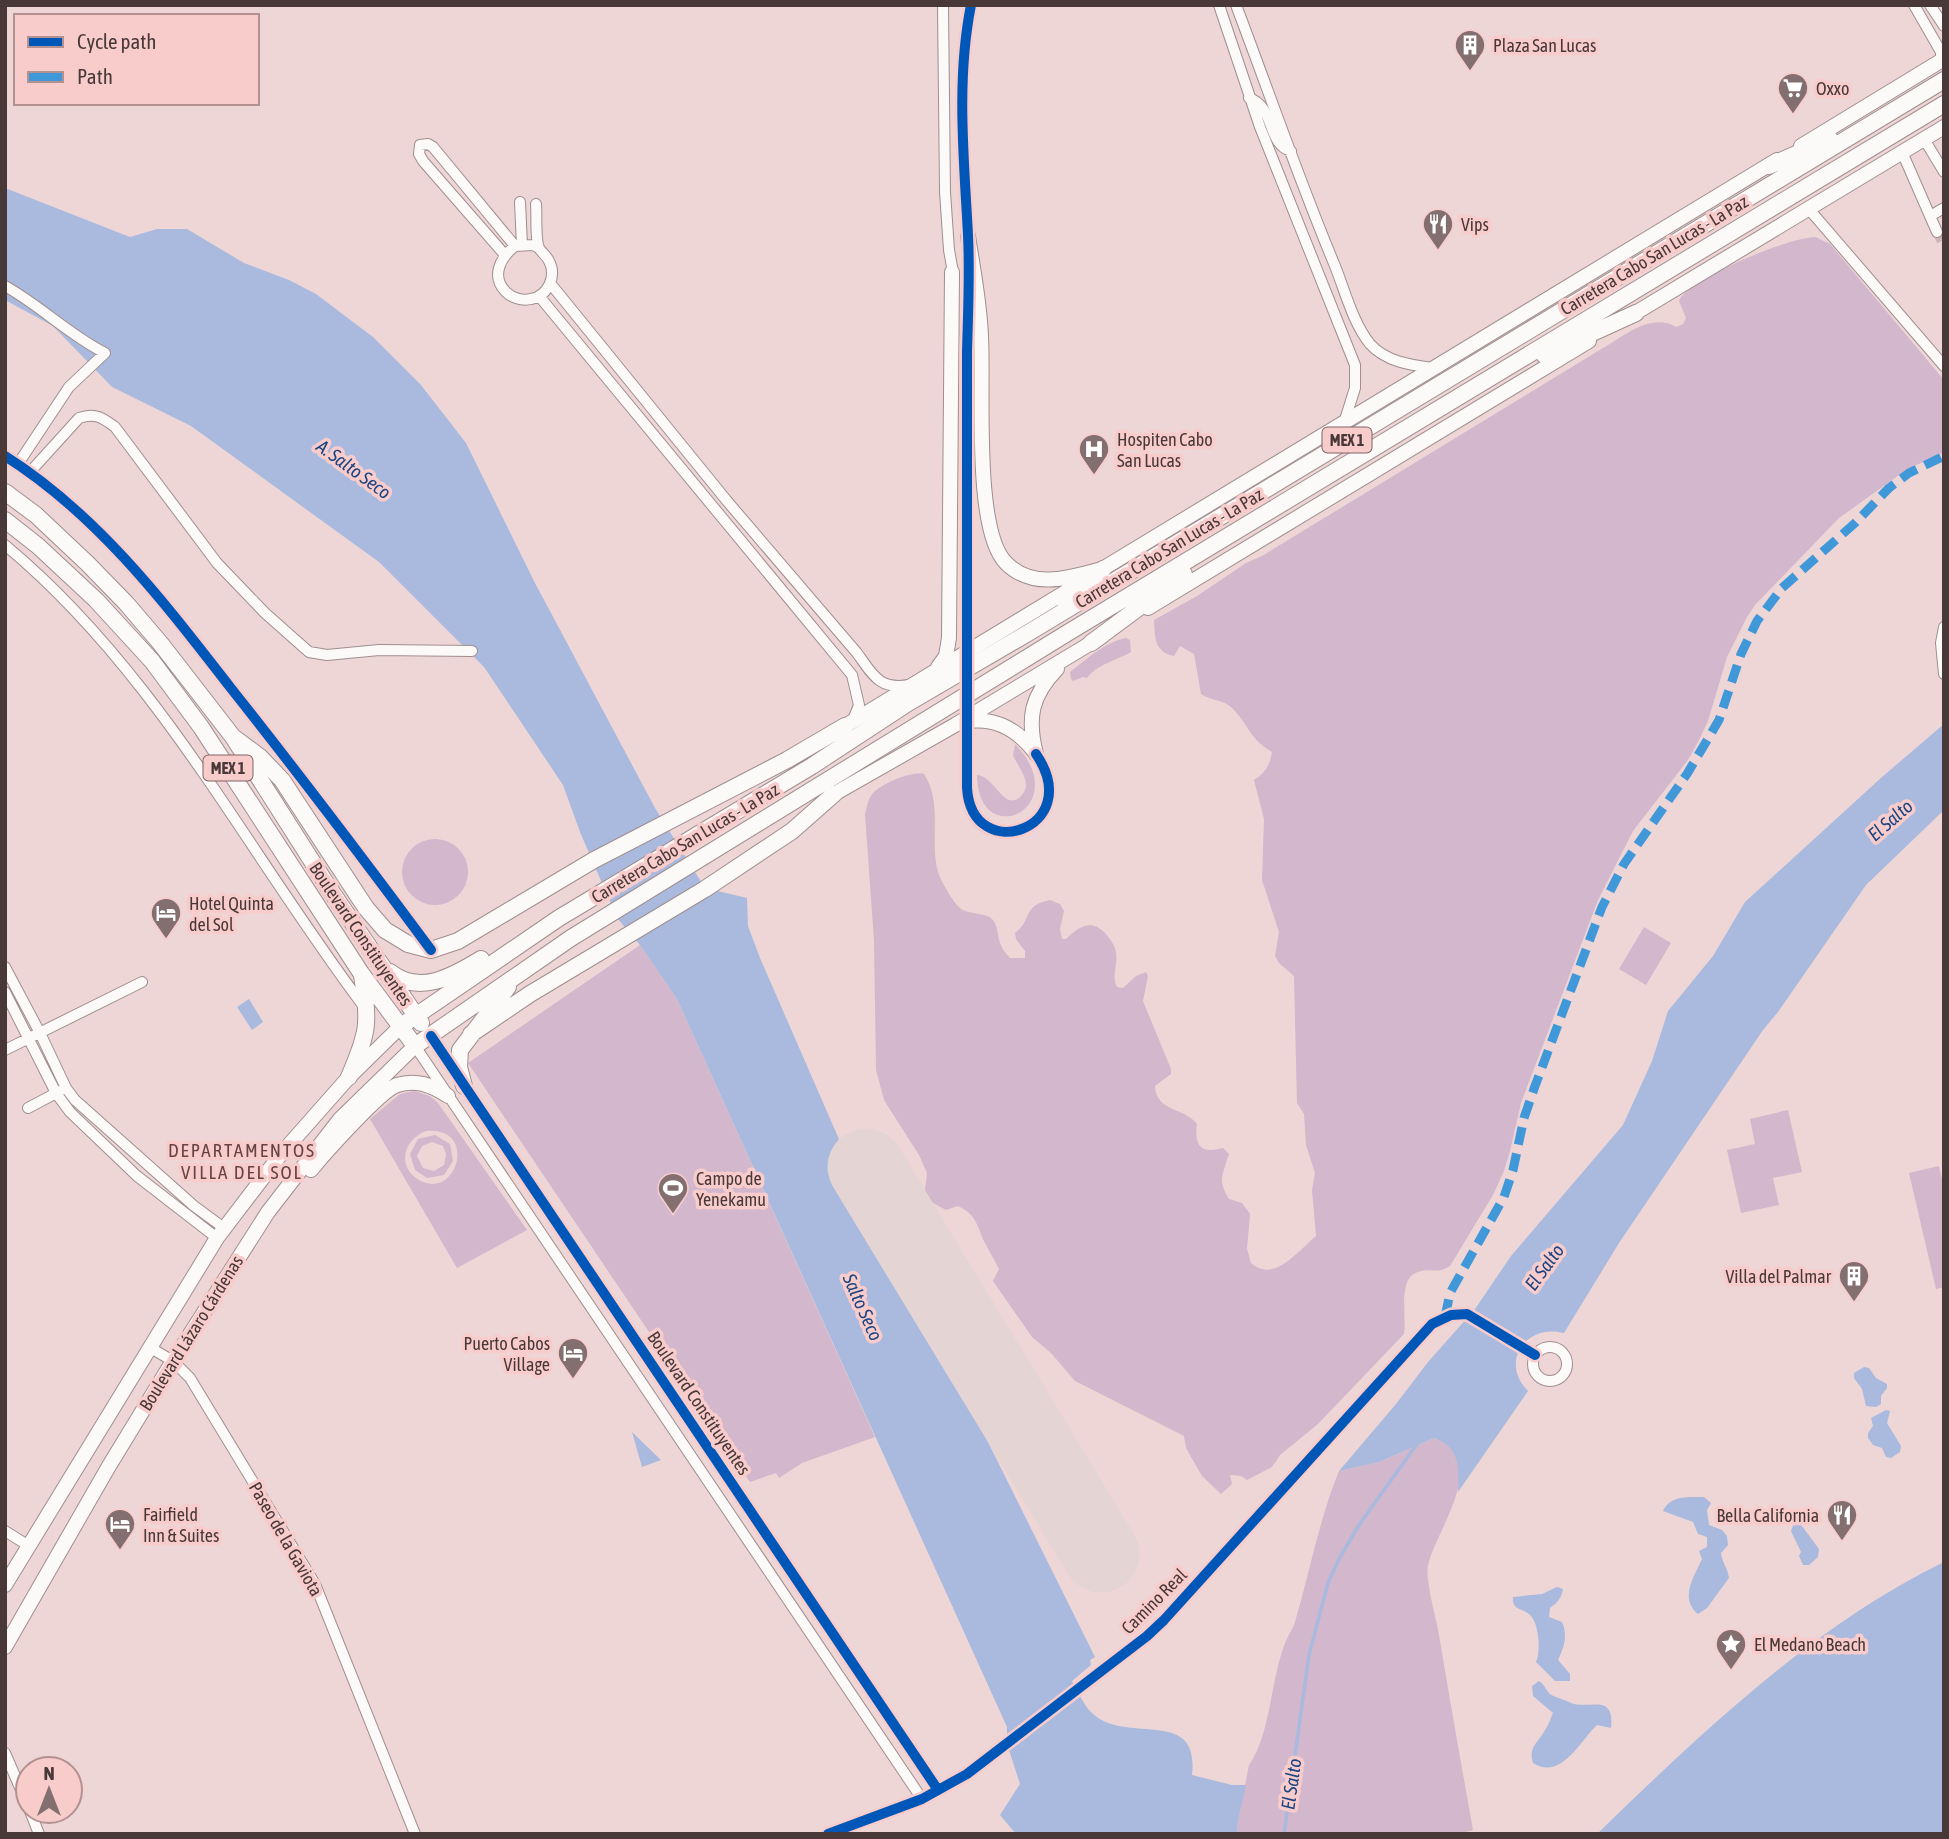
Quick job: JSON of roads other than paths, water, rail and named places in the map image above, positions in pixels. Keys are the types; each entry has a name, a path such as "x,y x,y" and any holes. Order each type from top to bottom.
{"highway":[{"name":"Carretera Cabo San Lucas - La Paz","path":"401,1026 559,918 812,766 908,703 1944,80"},
{"path":"1769,166 1908,102"},
{"name":"Carretera Cabo San Lucas - La Paz","path":"415,1046 570,938 1472,388 1944,104"},
{"path":"1472,388 1636,313"},
{"name":"Boulevard Constituyentes","path":"5,492 36,516 126,603 161,644 233,737 329,888 430,1036"},
{"name":"Boulevard Constituyentes","path":"5,520 38,546 96,600 152,661 201,727 361,973 415,1046"},
{"path":"1091,643 1255,521"},
{"path":"1028,633 1103,569"},
{"path":"233,737 260,757 282,780 366,908 385,930 408,944 431,950 458,941 611,850 665,825 848,724"},
{"path":"812,766 848,724"},
{"path":"765,819 834,794"},
{"path":"471,1034 530,994 716,881 792,831 834,794"},
{"name":"MEX 1","path":"380,961 404,981 423,984 434,982 540,931"},
{"path":"464,1086 458,1062 460,1050 506,990 542,957"},
{"path":"349,1077 367,1030 361,973"}],"main road":[{"path":"848,724 1940,61"},
{"path":"834,794 955,725 1944,127"},
{"path":"968,236 981,335 984,478 986,512 992,540 1004,561 1029,577 1063,580 1103,569"},
{"path":"931,673 946,656 949,638 952,272"},
{"path":"1036,754 1031,721 1035,699 1046,680 1068,657"},
{"path":"955,725 980,720 1001,724 1022,738 1036,754"},
{"name":"Boulevard Lázaro Cárdenas","path":"5,1585 220,1233 281,1154 349,1077 401,1026"},
{"name":"Boulevard Lázaro Cárdenas","path":"5,1647 173,1361 242,1251 303,1165 340,1119 415,1046"},
{"path":"242,1251 316,1164 387,1090 397,1085 422,1083 435,1087 448,1096"}],"street":[{"path":"943,5 947,225 952,272 967,352"},
{"path":"971,5 966,41 964,114 964,185 968,236 967,776 970,807 980,822 998,831 1021,831 1038,819 1048,800 1049,779 1036,754"},
{"path":"1219,5 1249,98 1355,365 1355,388 1344,423"},
{"path":"1236,5 1325,244 1365,336 1380,352 1389,357 1434,369"},
{"path":"1914,5 1941,52 1940,61"},
{"path":"1930,5 1944,26"},
{"path":"1249,98 1263,107 1280,144 1291,151"},
{"path":"1924,139 1944,172"},
{"path":"505,255 421,158 418,150 420,145 425,143 433,147 518,246"},
{"path":"1902,152 1937,232"},
{"path":"518,246 520,202"},
{"path":"536,204 539,248"},
{"path":"1808,208 1944,366"},
{"path":"1930,216 1944,208"},
{"path":"533,245 539,248 551,266 550,283 539,296 522,300 506,292 498,277 498,268 505,255 518,246 533,245"},
{"path":"550,283 877,680 895,686 915,683"},
{"path":"5,286 90,345 106,353 69,387 18,464"},
{"path":"539,296 852,675 859,705 848,724"},
{"path":"590,360 603,348"},
{"path":"30,472 79,418 88,415 101,417 115,427 216,563 265,613 309,652 327,655 379,650 472,651"},
{"path":"5,456 61,496 116,549 180,624 314,793 431,950"},
{"path":"714,510 727,501"},
{"path":"5,545 57,593 150,698 222,798 327,958 367,1011"},
{"path":"1944,627 1941,643 1944,674"},
{"path":"5,967 40,1033 61,1091"},
{"path":"5,1050 142,982"},
{"path":"5,992 29,1039 61,1091 75,1100 194,1206 220,1233"},
{"name":"Boulevard Constituyentes","path":"430,1036 939,1790"},
{"name":"Boulevard Constituyentes","path":"415,1046 922,1799"},
{"path":"28,1108 61,1091"},
{"name":"Camino Real","path":"828,1834 922,1799 967,1774 1122,1656 1155,1628 1426,1329 1445,1317 1456,1314 1472,1316 1535,1355"},
{"name":"Paseo de la Gaviota","path":"149,1347 173,1361 190,1378 315,1584 415,1834"},
{"path":"5,1531 29,1546"},
{"path":"5,1753 14,1774"}],"water":[{"path":"5,188 130,237 157,229 187,229 244,263 289,280 316,294 373,337 421,385 466,443 535,583 655,808 705,888 747,898 748,926 760,958 852,1169 1095,1657 1090,1660 1091,1665 1072,1681 1081,1698 1092,1713 1107,1722 1124,1727 1173,1733 1185,1740 1191,1754 1192,1775 1232,1785 1246,1785 1237,1834 1016,1834 1000,1815 1020,1784 1007,1744 1007,1727 677,999 640,945 617,918 563,785 484,667 379,562 191,426 112,387 53,326 5,300"},
{"path":"1944,724 1944,810 1866,885 1763,1030 1619,1243 1564,1333 1550,1331 1538,1334 1528,1339 1521,1347 1516,1368 1528,1391 1458,1492 1458,1467 1454,1453 1443,1442 1434,1438 1379,1462 1339,1471 1475,1309 1511,1256 1623,1125 1652,1061 1668,1011 1713,956 1745,902"},
{"path":"249,999 263,1022 252,1030 237,1007"},
{"path":"1864,1367 1869,1368 1876,1378 1887,1384 1881,1396 1881,1404 1876,1407 1866,1406 1862,1389 1854,1378 1854,1373"},
{"path":"1886,1410 1890,1411 1887,1423 1901,1446 1900,1452 1891,1458 1886,1457 1882,1448 1873,1445 1868,1438 1873,1426 1871,1418"},
{"path":"632,1432 661,1460 642,1467"},
{"path":"1704,1497 1711,1503 1707,1510 1709,1525 1722,1530 1727,1536 1728,1545 1721,1553 1729,1578 1707,1608 1698,1614 1692,1608 1689,1594 1702,1559 1699,1551 1707,1547 1707,1537 1698,1534 1693,1522 1663,1511 1675,1500"},
{"path":"1799,1522 1819,1549 1818,1557 1809,1565 1803,1565 1799,1556 1801,1552 1791,1531 1794,1523"},
{"path":"1944,1562 1944,1834 1597,1834 1676,1758 1804,1649 1849,1617"},
{"path":"1557,1587 1563,1589 1559,1600 1550,1608 1549,1617 1562,1622 1564,1627 1564,1641 1558,1660 1570,1674 1570,1681 1555,1681 1536,1662 1539,1645 1536,1625 1528,1613 1516,1607 1513,1602 1513,1597 1542,1594"},
{"path":"1539,1681 1550,1694 1571,1703 1605,1706 1611,1717 1611,1728 1597,1725 1569,1757 1552,1767 1533,1763 1532,1758 1533,1749 1553,1713 1533,1696 1532,1686"}],"waterway":[{"name":"El Salto","path":"1284,1834 1309,1655 1328,1583 1359,1525 1417,1444"}],"tunnel":[{"path":"1937,232 1944,245"}],"place":[{"name":"Plaza San Lucas","path":"1470,72"},
{"name":"Oxxo","path":"1793,115"},
{"name":"Vips","path":"1438,251"},
{"name":"Hospiten Cabo San Lucas","path":"1094,476"},
{"name":"Hotel Quinta del Sol","path":"166,940"},
{"name":"Campo de Yenekamu","path":"673,1215"},
{"name":"Villa del Palmar","path":"1854,1303"},
{"name":"Puerto Cabos Village","path":"573,1380"},
{"name":"Bella California","path":"1842,1542"},
{"name":"Fairfield Inn & Suites","path":"120,1551"},
{"name":"El Medano Beach","path":"1731,1671"}],"district":[{"name":"DEPARTAMENTOS VILLA DEL SOL","path":"242,1161"}],"water label":[{"name":"A. Salto Seco","path":"354,469"},
{"name":"Salto Seco","path":"863,1307"}]}
